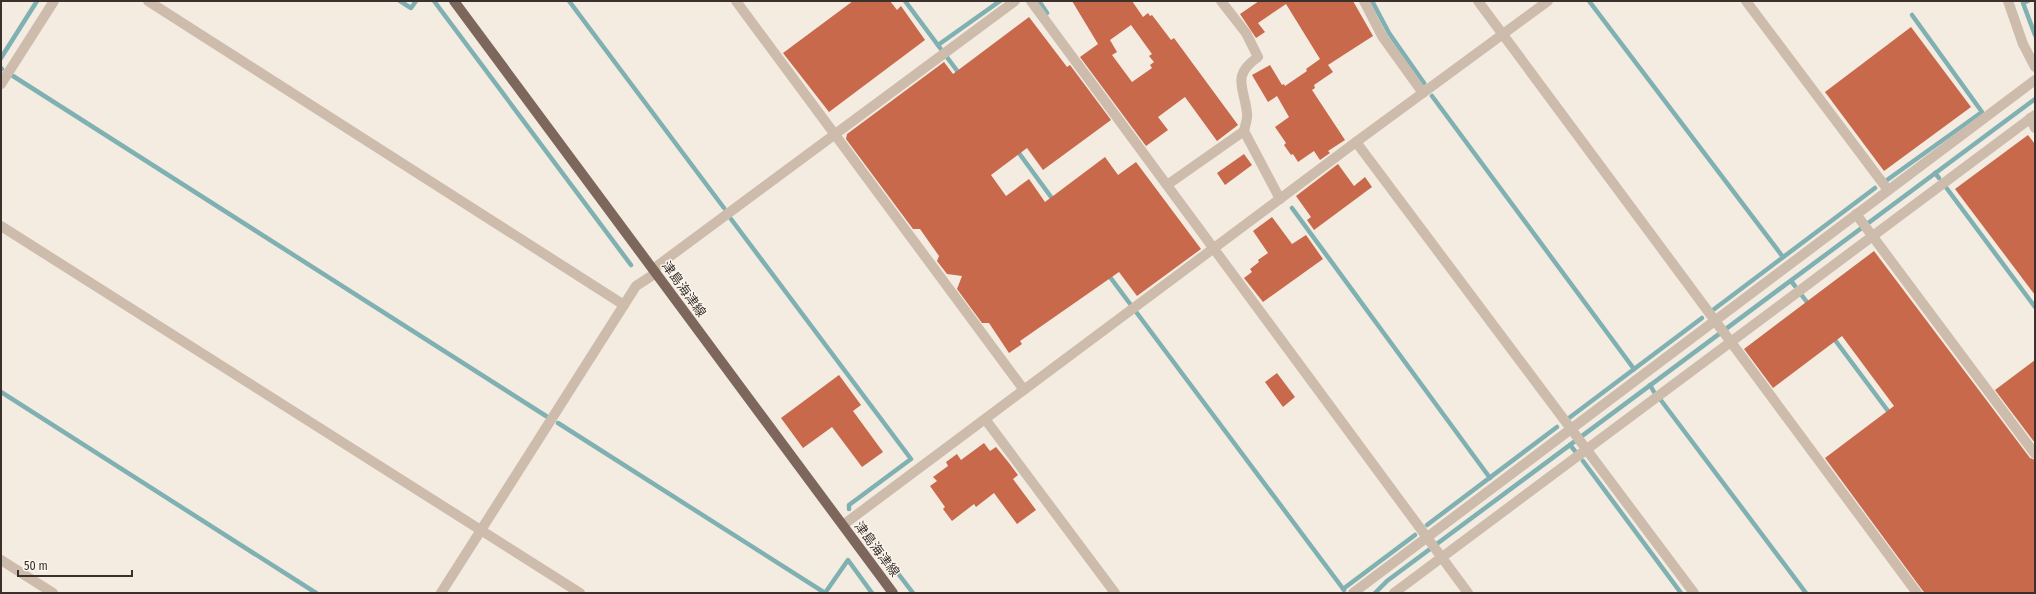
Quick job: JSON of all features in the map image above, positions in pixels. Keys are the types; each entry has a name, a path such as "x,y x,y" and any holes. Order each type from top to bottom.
{"main road":[{"name":"津島海津線","path":"454,1 893,593"}],"street":[{"path":"1,84 54,1"},
{"path":"148,1 624,305"},
{"path":"736,1 1024,390"},
{"path":"441,593 636,286 835,134 1015,1"},
{"path":"1031,1 1468,593"},
{"path":"1221,1 1246,33 1258,58 1248,64 1241,74 1241,89 1248,114 1244,131 1280,198"},
{"path":"1364,1 1382,36 1423,93"},
{"path":"1478,1 1716,324 1917,593"},
{"path":"843,525 1280,198 1548,1"},
{"path":"1746,1 1888,190"},
{"path":"2008,1 2023,44 2035,67"},
{"path":"1353,593 1428,539 1572,430 1716,324 1858,217 1888,190 2035,80"},
{"path":"1394,593 1440,555 1870,233 2032,116 2035,128"},
{"path":"1167,185 1244,131"},
{"path":"1356,142 1694,593"},
{"path":"1858,217 2035,454"},
{"path":"1,226 580,593"},
{"path":"985,419 1115,593"},
{"path":"1,560 53,593"}],"building":[{"path":"853,1 890,1 897,10 901,6 925,40 829,112 783,53"},
{"path":"1072,1 1132,1 1143,17 1148,13 1150,16 1152,15 1171,40 1174,38 1238,125 1217,141 1185,97 1158,117 1168,130 1146,146 1080,57 1098,44","holes":["1131,25 1152,54 1149,56 1154,62 1150,65 1152,68 1132,82 1112,55 1117,52 1110,40"]},
{"path":"1259,1 1353,1 1373,36 1328,65 1333,72 1314,85 1315,88 1312,90 1345,140 1328,151 1330,153 1320,160 1314,151 1298,162 1293,154 1291,155 1284,145 1286,143 1275,127 1289,117 1277,96 1268,102 1252,75 1270,65 1282,85 1284,84 1285,86 1307,71 1306,69 1320,59 1286,4 1258,23 1265,32 1256,38 1240,14"},
{"path":"1029,17 1067,67 1070,65 1111,120 1043,170 1027,148 991,175 1006,196 1029,179 1045,202 1105,157 1118,175 1136,162 1201,249 1137,296 1119,272 1020,341 1022,344 1009,353 989,323 982,323 957,289 962,276 947,274 937,261 939,256 920,229 913,229 846,139 847,134 944,62 953,74"},
{"path":"1911,27 1971,107 1884,171 1825,92"},
{"path":"2028,135 2035,144 2035,295 1955,189"},
{"path":"1244,154 1252,165 1225,185 1217,173"},
{"path":"1338,164 1354,186 1365,177 1372,187 1314,230 1307,220 1311,217 1296,196"},
{"path":"1272,217 1292,244 1306,235 1323,259 1263,302 1244,278 1252,272 1250,269 1259,262 1258,260 1268,253 1253,231"},
{"path":"1874,251 2030,458 2035,460 2035,593 1925,593 1923,591 1825,458 1894,406 1842,336 1773,388 1744,349"},
{"path":"2035,360 2035,443 1995,390"},
{"path":"1277,373 1295,397 1283,407 1265,382"},
{"path":"839,375 861,405 853,411 883,452 862,467 832,427 803,448 781,418"},
{"path":"984,443 990,451 996,447 1009,463 1018,475 1013,479 1036,510 1017,524 994,493 976,507 974,504 952,521 943,509 945,507 930,486 937,481 933,477 948,466 946,462 957,454 961,460"}],"waterway":[{"path":"1,58 37,1"},
{"path":"400,1 411,8 416,1"},
{"path":"434,1 631,265"},
{"path":"569,1 724,208"},
{"path":"905,1 961,76"},
{"path":"938,45 1000,1"},
{"path":"1039,1 1047,13"},
{"path":"1372,1 1389,33 1424,83"},
{"path":"1589,1 1783,257"},
{"path":"2028,1 2023,3 2035,35"},
{"path":"1887,180 1982,112 1912,15"},
{"path":"13,76 546,416"},
{"path":"1432,96 1634,369"},
{"path":"1375,593 1387,581 2035,99"},
{"path":"1016,149 1054,201"},
{"path":"1935,173 1939,178"},
{"path":"1945,186 2035,307"},
{"path":"1713,310 1875,188"},
{"path":"1292,208 1490,478"},
{"path":"731,219 911,459 849,505 849,509"},
{"path":"1107,273 1344,590"},
{"path":"1791,281 1795,286"},
{"path":"1800,293 1810,306"},
{"path":"1569,418 1702,318"},
{"path":"1832,336 1891,415"},
{"path":"1650,385 1654,392"},
{"path":"1,392 316,593"},
{"path":"1660,399 1806,593"},
{"path":"558,423 825,593 848,560 872,593"},
{"path":"1427,525 1557,427"},
{"path":"1570,445 1575,451"},
{"path":"1583,461 1681,593"},
{"path":"861,525 913,593"},
{"path":"1343,589 1415,535"}]}
